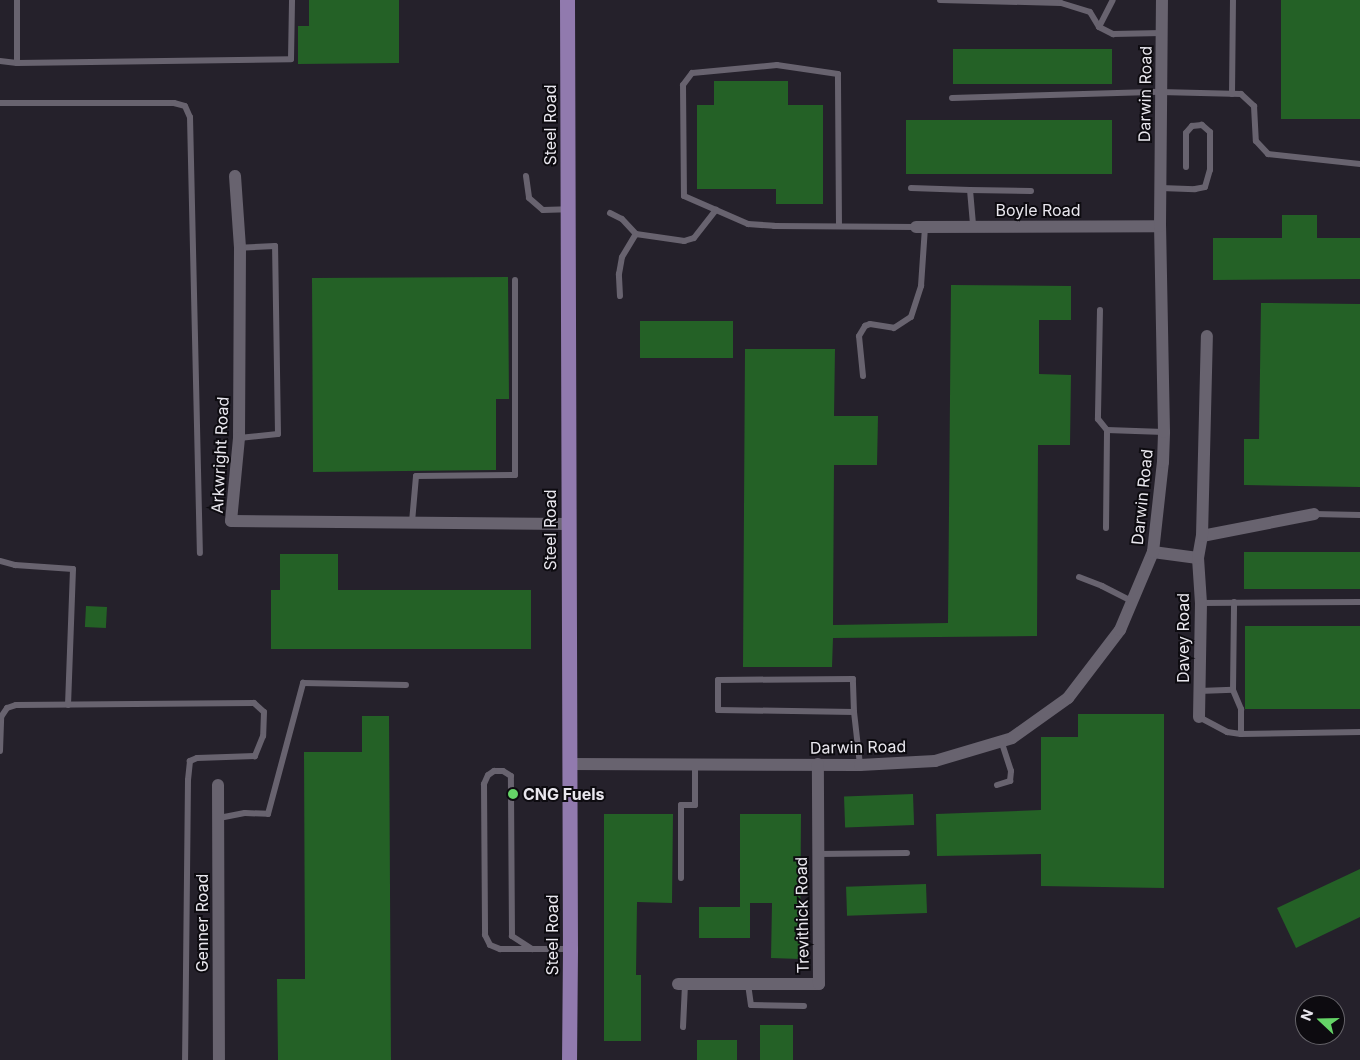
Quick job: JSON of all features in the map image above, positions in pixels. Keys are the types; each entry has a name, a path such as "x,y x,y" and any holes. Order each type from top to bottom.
{"main road":[{"name":"Steel Road","path":"567,0 569,1060"}],"street":[{"name":"Darwin Road","path":"569,764 860,765 935,761 1012,738 1068,698 1120,630 1153,552 1163,462 1164,432 1160,226 1162,0"},
{"name":"Arkwright Road","path":"235,176 240,248 239,438 231,521 567,524"},
{"name":"Boyle Road","path":"921,227 1160,226"},
{"name":"Davey Road","path":"1199,717 1201,603 1198,558 1202,536 1206,336"},
{"path":"1202,536 1314,514"},
{"path":"1153,552 1198,558"},
{"name":"Trevithick Road","path":"681,984 820,984 818,764"},
{"name":"Genner Road","path":"218,785 219,1060"}],"lane":[{"path":"17,0 17,63"},
{"path":"0,61 17,63 291,59 292,0"},
{"path":"940,0 1061,3 1090,12 1099,27 1113,34 1162,33"},
{"path":"1099,27 1113,0"},
{"path":"1232,94 1233,0"},
{"path":"839,226 838,74 777,65 692,73 683,84 684,196 748,224 839,226 921,227 923,272 917,303 911,317 894,328 870,324 865,326 859,336 863,376"},
{"path":"952,98 1160,92 1241,94 1254,106 1256,141 1268,154 1360,164"},
{"path":"0,103 174,103 185,106 190,124 200,553"},
{"path":"1161,188 1195,189 1205,187 1210,170 1210,132 1202,125 1192,126 1186,133 1186,167"},
{"path":"526,176 529,198 543,210 567,209"},
{"path":"911,188 1031,191"},
{"path":"970,190 973,227"},
{"path":"610,213 622,218 636,234 684,241 694,238 716,210"},
{"path":"620,296 619,274 622,257 636,234"},
{"path":"239,438 278,434 275,246 240,248"},
{"path":"412,522 416,476 515,475 515,280"},
{"path":"1100,310 1098,419 1107,430 1106,528"},
{"path":"1107,430 1164,432"},
{"path":"1314,514 1360,515"},
{"path":"0,560 15,565 73,569 68,705"},
{"path":"1079,577 1132,601"},
{"path":"1234,602 1233,690 1241,708 1241,734"},
{"path":"1201,603 1360,602"},
{"path":"854,712 718,710 718,680 853,679 854,712 860,765"},
{"path":"218,818 246,813 268,814 303,683 406,685"},
{"path":"1199,691 1233,690"},
{"path":"0,752 1,717 7,708 16,705 254,703 264,712 263,736 254,756 197,758 190,761 188,780 186,1060"},
{"path":"1199,717 1226,732 1241,734 1360,732"},
{"path":"997,785 1010,781 1011,771 1001,741"},
{"path":"681,878 681,805 695,805 695,764"},
{"path":"532,949 512,936 511,776 503,771 494,771 488,775 484,784 486,936 490,945 500,949 532,949 570,949"},
{"path":"818,854 907,853"},
{"path":"681,984 683,1027"},
{"path":"748,984 752,1004 804,1006"}],"building":[{"path":"309,0 399,0 399,63 298,64 298,26 309,26"},
{"path":"1281,0 1360,0 1360,119 1281,119"},
{"path":"953,49 1112,49 1112,84 953,84"},
{"path":"714,81 788,81 788,105 823,105 823,204 776,204 776,189 697,189 697,105 714,105"},
{"path":"906,120 1112,120 1112,174 906,174"},
{"path":"1282,215 1317,215 1317,238 1360,238 1360,279 1213,280 1213,238 1282,238"},
{"path":"508,277 509,399 496,399 496,470 313,472 312,278"},
{"path":"951,285 1071,286 1071,320 1039,320 1039,374 1071,375 1070,445 1038,445 1037,636 833,638 832,667 743,667 745,349 835,349 834,416 878,416 877,465 834,465 833,625 948,623"},
{"path":"1261,303 1360,304 1360,487 1244,485 1244,439 1259,439"},
{"path":"640,321 733,321 733,358 640,358"},
{"path":"1244,552 1360,552 1360,589 1244,589"},
{"path":"280,554 338,554 338,590 531,590 531,649 271,649 271,590 280,590"},
{"path":"86,606 107,607 106,628 85,627"},
{"path":"1245,626 1360,626 1360,709 1245,709"},
{"path":"1078,714 1164,714 1164,888 1041,886 1041,854 937,856 936,814 1041,810 1041,737 1078,737"},
{"path":"362,716 389,716 391,1060 278,1060 277,979 305,979 304,752 362,752"},
{"path":"913,794 914,825 845,827 844,796"},
{"path":"604,814 673,814 672,903 637,902 636,975 641,975 641,1041 604,1041"},
{"path":"740,814 801,814 800,959 771,958 772,903 750,903 750,938 699,938 699,907 740,907"},
{"path":"1360,869 1360,917 1296,948 1277,908"},
{"path":"926,884 927,913 847,916 846,887"},
{"path":"760,1025 793,1025 793,1060 760,1060"},
{"path":"697,1040 737,1040 737,1060 697,1060"}],"place":[{"name":"CNG Fuels","path":"513,794"}]}
